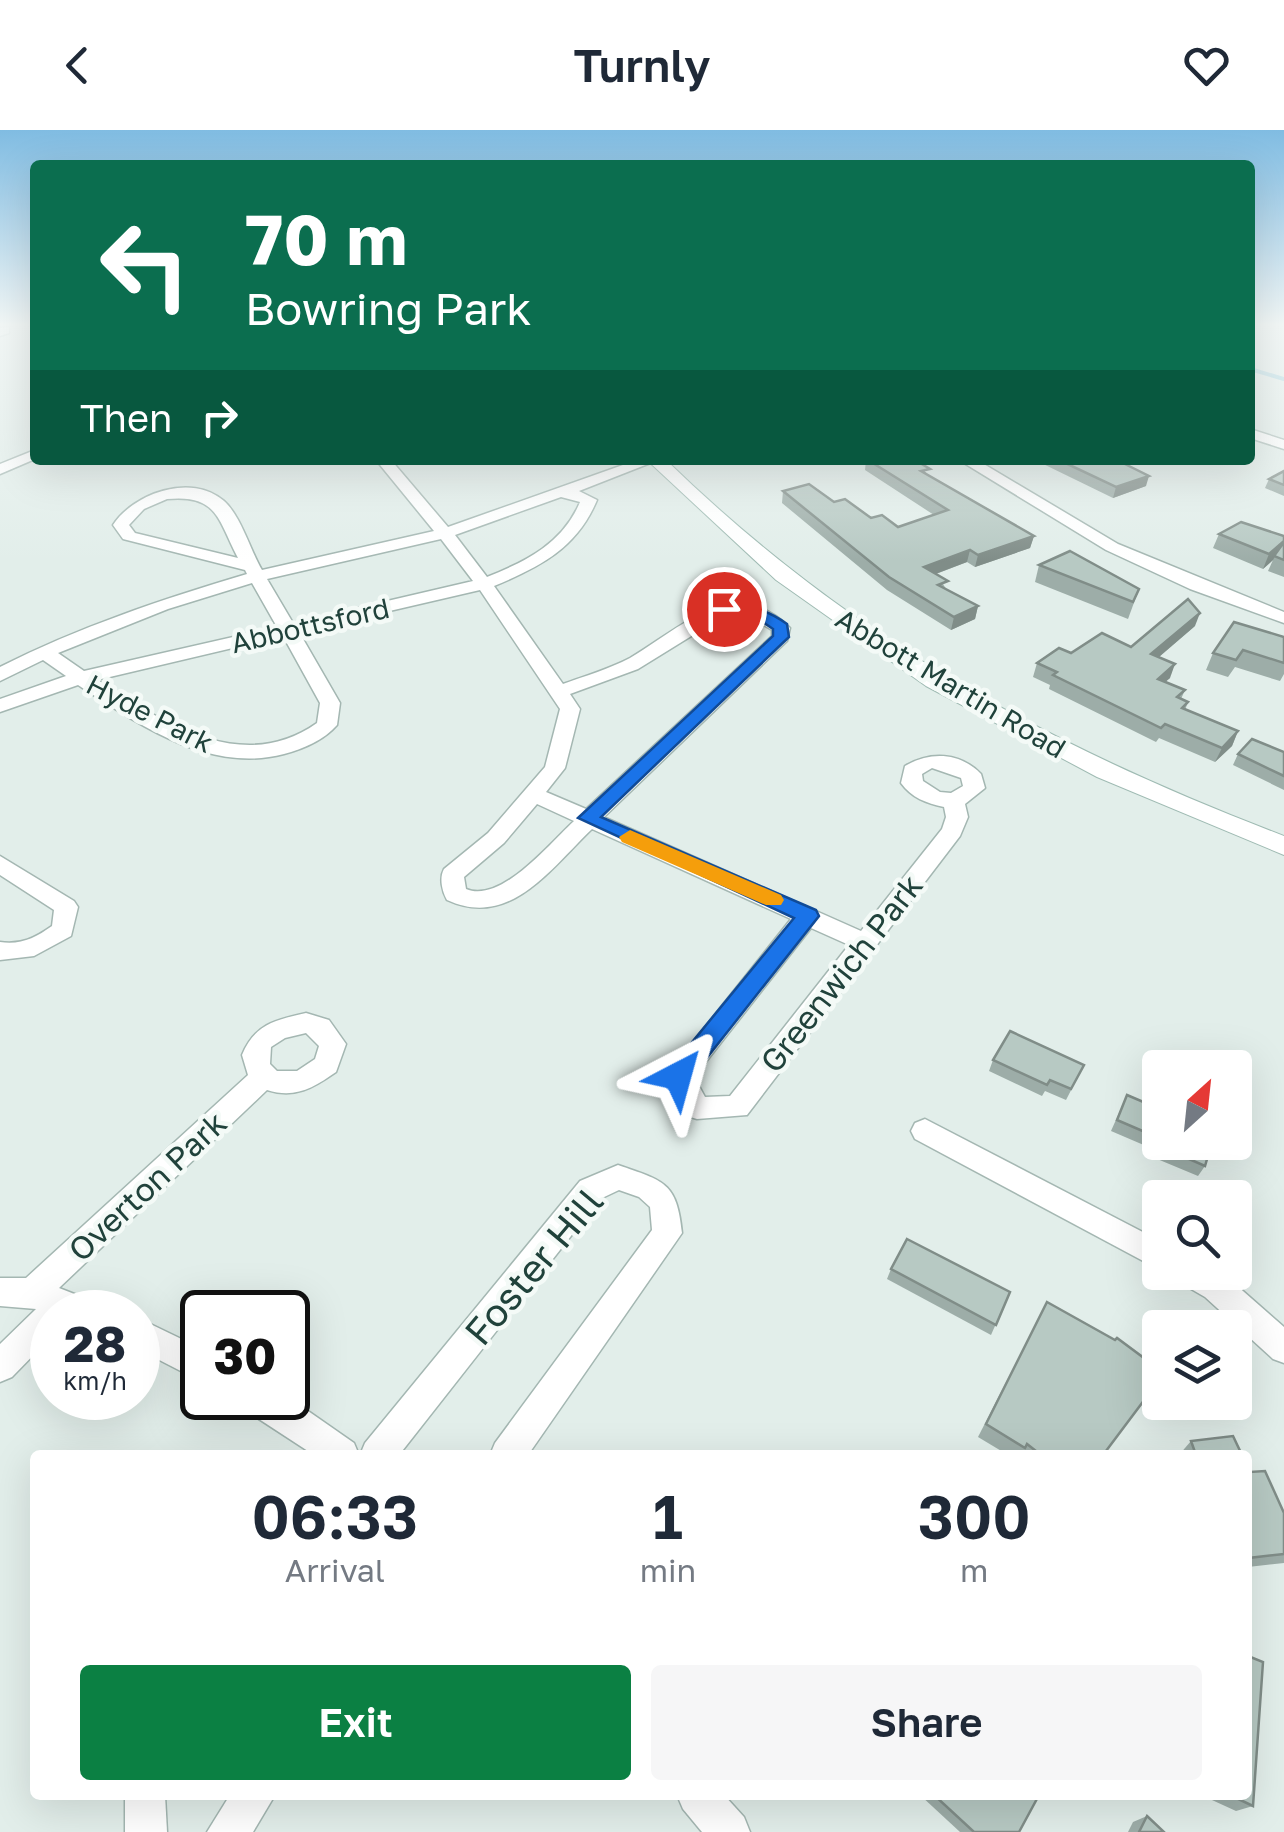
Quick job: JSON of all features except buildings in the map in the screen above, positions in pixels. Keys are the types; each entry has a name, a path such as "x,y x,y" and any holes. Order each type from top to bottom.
{"main road":[{"name":"Abbott Martin Road","path":"659,465 826,609 961,695 1046,744 1284,846"}],"street":[{"path":"1255,435 1284,445"},
{"path":"3,466 30,456"},
{"path":"390,465 484,584 570,709 555,768 496,838 452,875 455,894 474,904 495,902 530,876 781,637 781,628 749,610 724,609 631,665 559,692"},
{"name":"Abbottsford","path":"0,675 44,652 254,571 442,534 637,465"},
{"path":"974,465 1112,547 1196,585 1284,618"},
{"name":"Abbottsford","path":"0,706 79,678 484,584 546,556 564,542 582,523 589,500 614,472"},
{"path":"555,492 589,500"},
{"name":"Hyde Park","path":"44,652 79,678 212,749 287,749 327,726 330,703 220,505 208,498 184,494 155,498 128,512 121,525 130,536 254,571"},
{"path":"531,793 864,942"},
{"name":"Greenwich Park","path":"808,916 678,1076 697,1108 737,1107 952,832 957,817 953,800"},
{"path":"0,864 66,907 62,930 52,938 29,950 0,951"},
{"name":"Overton Park","path":"72,1290 262,1078"},
{"path":"925,1131 1142,1246"},
{"name":"Foster Hill","path":"381,1450 590,1190 618,1177 649,1188 664,1202 667,1233 511,1450"},
{"path":"1219,1290 1284,1348"},
{"path":"0,1292 30,1300"},
{"name":"Overton Park","path":"0,1366 30,1335"},
{"path":"295,1420 336,1450"},
{"path":"146,1800 146,1832"},
{"path":"228,1832 251,1800"},
{"path":"700,1800 729,1832"}],"slow traffic":[{"path":"630,837 773,900"}],"route":[{"path":"678,1076 808,916 588,818 781,637 781,628 768,617 749,610 724,609"}]}
